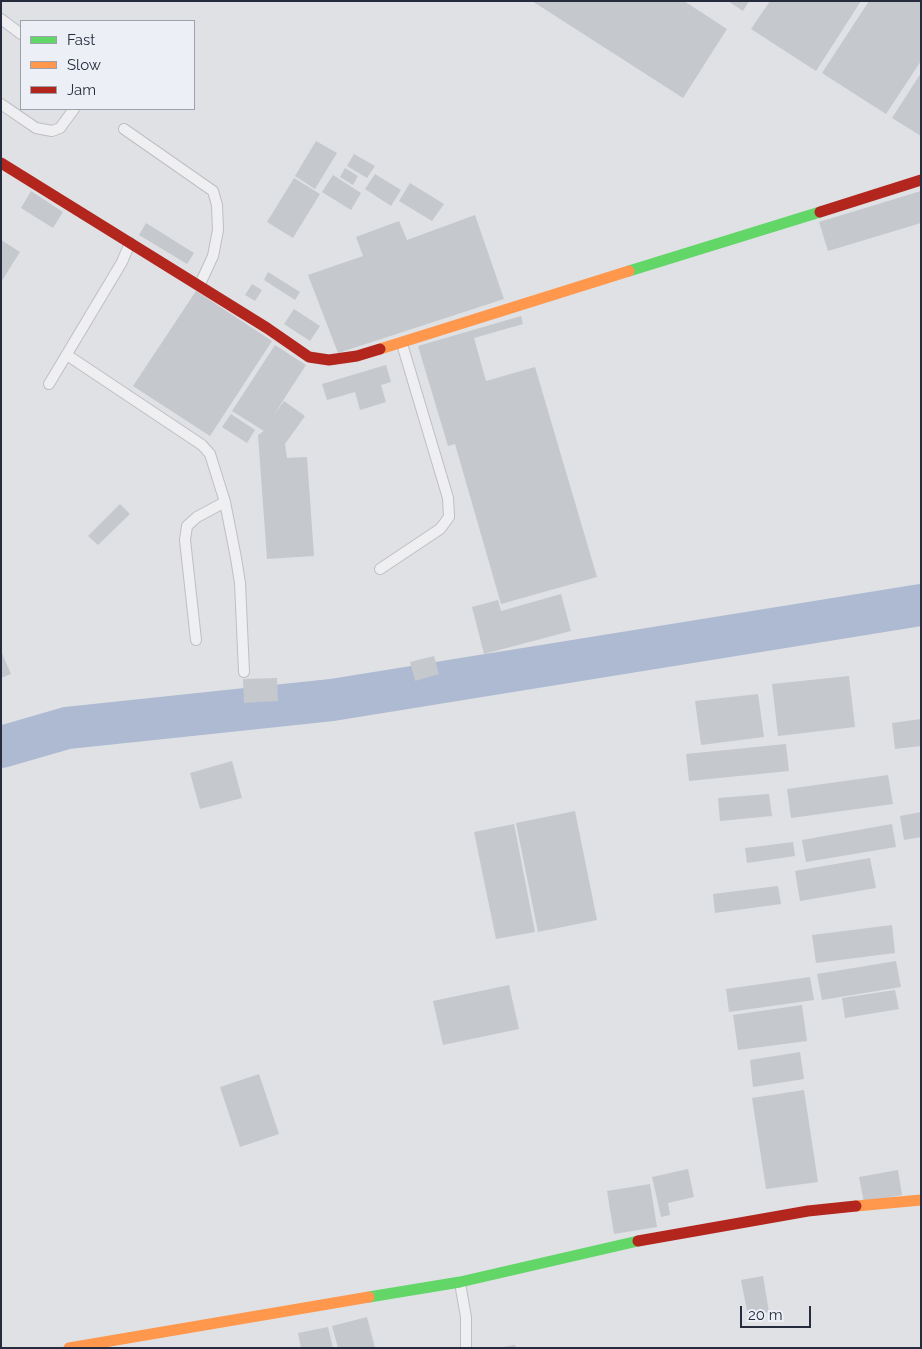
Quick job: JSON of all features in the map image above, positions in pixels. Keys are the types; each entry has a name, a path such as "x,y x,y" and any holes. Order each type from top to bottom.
{"street":[{"path":"1,164 267,328 308,357 329,360 357,356 921,180"},
{"path":"69,1348 460,1282 661,1236 808,1211 921,1200"}],"lane":[{"path":"1,19 20,33"},
{"path":"1,104 36,128 52,131 60,128 73,110"},
{"path":"124,129 213,191 218,206 218,230 213,256 198,287"},
{"path":"49,384 122,262 130,242"},
{"path":"380,569 440,529 449,517 448,498 401,341"},
{"path":"67,355 202,445 210,454 225,502 240,583 244,672"},
{"path":"196,640 185,540 187,526 197,517 225,502"},
{"path":"460,1282 466,1317 466,1348"}],"building":[{"path":"532,1 684,1 727,29 683,98"},
{"path":"728,1 749,1 743,11"},
{"path":"770,1 861,1 816,71 751,29"},
{"path":"869,1 921,1 921,61 886,114 822,73"},
{"path":"921,73 921,136 892,118"},
{"path":"316,141 337,153 315,189 295,176"},
{"path":"354,154 375,166 367,178 347,166"},
{"path":"345,168 358,176 353,185 340,177"},
{"path":"375,174 401,190 391,206 365,189"},
{"path":"333,175 361,193 351,210 322,192"},
{"path":"294,178 320,194 293,238 267,222"},
{"path":"410,183 444,204 432,221 399,201"},
{"path":"31,191 63,212 53,228 21,208"},
{"path":"921,191 921,223 828,251 819,222"},
{"path":"475,215 504,299 338,353 308,275 363,256 356,237 399,221 407,240"},
{"path":"146,223 194,253 187,264 139,235"},
{"path":"1,240 20,252 1,282"},
{"path":"268,272 300,292 295,300 264,280"},
{"path":"252,284 262,290 255,301 245,295"},
{"path":"196,291 272,341 210,436 133,386"},
{"path":"294,309 320,326 310,341 284,324"},
{"path":"521,316 523,324 474,338 486,381 535,367 597,577 501,604 455,444 448,446 418,346"},
{"path":"275,345 306,365 273,416 284,401 305,416 285,444 287,458 307,457 314,556 267,559 258,435 264,431 232,411"},
{"path":"386,365 391,382 381,385 386,402 360,410 355,392 327,400 322,384"},
{"path":"231,414 255,430 247,443 222,427"},
{"path":"120,504 130,514 98,545 88,536"},
{"path":"561,594 571,631 484,654 472,607 498,600 501,611"},
{"path":"1,651 11,674 1,678"},
{"path":"434,656 439,674 415,681 410,662"},
{"path":"849,676 855,727 778,736 772,684"},
{"path":"277,678 278,701 244,703 243,679"},
{"path":"758,694 764,737 701,745 695,701"},
{"path":"921,719 921,746 895,749 892,723"},
{"path":"786,744 789,771 689,781 686,754"},
{"path":"232,761 242,798 200,809 190,773"},
{"path":"888,775 893,804 791,818 787,789"},
{"path":"769,794 772,816 720,821 718,798"},
{"path":"575,811 597,920 538,932 516,823"},
{"path":"921,812 921,837 904,840 900,816"},
{"path":"514,824 535,932 496,939 474,832"},
{"path":"892,824 896,847 806,862 802,840"},
{"path":"793,842 795,856 747,863 745,848"},
{"path":"870,858 876,888 800,901 795,871"},
{"path":"778,886 781,904 715,913 713,894"},
{"path":"892,925 895,953 816,963 812,935"},
{"path":"896,961 901,987 822,1000 817,974"},
{"path":"810,977 814,1000 729,1012 726,989"},
{"path":"509,985 519,1029 443,1045 433,1001"},
{"path":"895,990 899,1009 845,1018 842,998"},
{"path":"802,1005 807,1041 738,1050 733,1015"},
{"path":"800,1052 804,1079 753,1087 750,1060"},
{"path":"259,1074 279,1134 240,1147 220,1087"},
{"path":"804,1090 818,1182 766,1189 752,1098"},
{"path":"688,1169 694,1197 668,1203 670,1215 661,1217 652,1177"},
{"path":"898,1170 902,1195 864,1202 859,1177"},
{"path":"650,1184 657,1227 614,1234 607,1191"},
{"path":"763,1276 769,1312 748,1316 741,1280"},
{"path":"367,1317 375,1348 338,1348 332,1326"},
{"path":"328,1327 333,1348 301,1348 298,1333"},
{"path":"515,1345 516,1348 503,1348 503,1347"}],"waterway":[{"path":"1,747 67,728 332,700 921,605"}],"traffic: fast":[{"path":"629,271 820,212"},
{"path":"369,1297 460,1282 638,1241"}],"traffic: slow":[{"path":"380,349 629,271"},
{"path":"856,1206 921,1200"},
{"path":"69,1348 369,1297"}],"traffic: jam":[{"path":"1,163 267,328 309,357 329,360 357,356 380,349"},
{"path":"820,212 921,180"},
{"path":"638,1241 808,1211 856,1206"}]}
